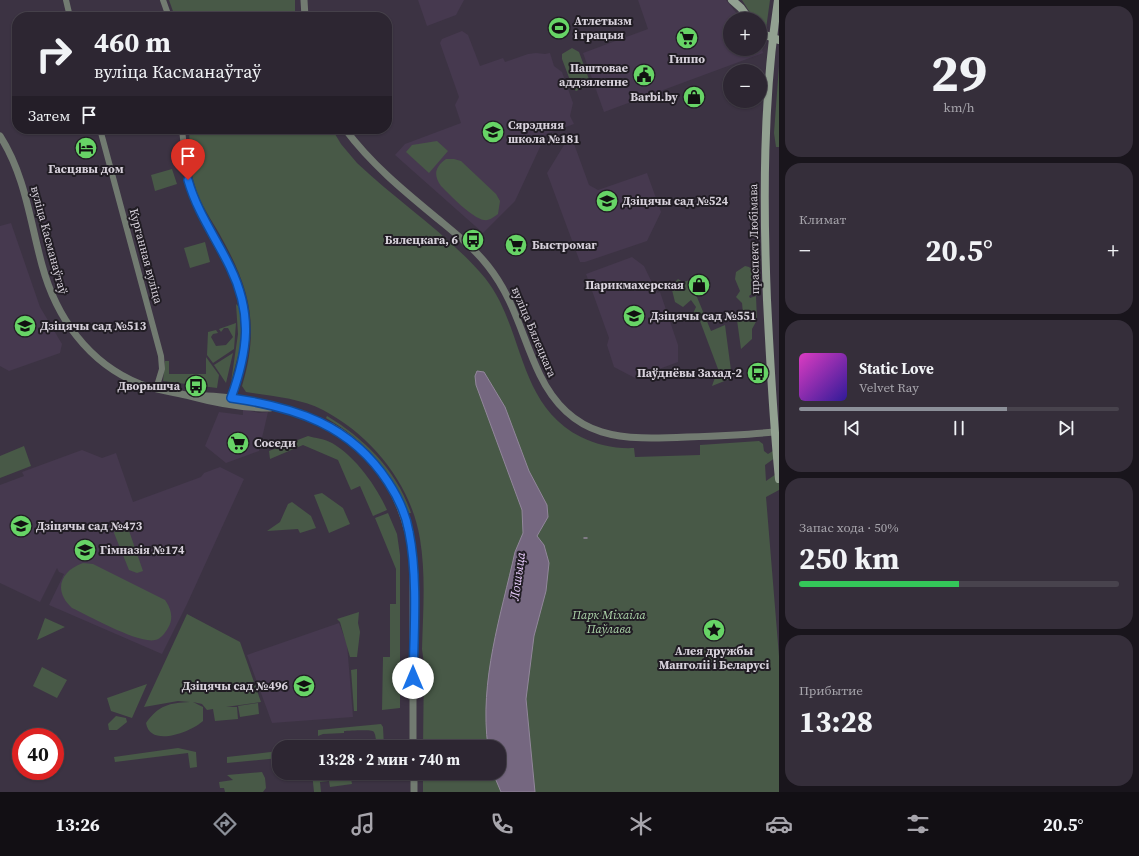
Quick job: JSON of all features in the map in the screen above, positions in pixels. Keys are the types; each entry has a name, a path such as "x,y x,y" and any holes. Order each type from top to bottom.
{"main road":[{"path":"732,0 740,4"},
{"name":"праспект Любімава","path":"778,0 767,111 764,216 774,432 779,478"}],"street":[{"path":"66,0 69,12"},
{"path":"163,0 167,12"},
{"path":"304,0 305,12"},
{"name":"Курганная вуліца","path":"101,134 161,356 162,369 156,389"},
{"path":"183,134 186,166 192,194 198,210 231,268 243,306 246,322 246,344 230,401"},
{"name":"вуліца Бялецкага","path":"349,134 382,172 469,245 488,266 510,299 534,363 546,387 561,407 573,418 604,433 636,439 774,432"},
{"name":"вуліца Касманаўтаў","path":"0,136 22,185 48,285 54,302 69,327 85,346 111,368 126,378 156,389 190,396 204,395 230,401 263,403 321,422 353,442 382,473 401,506 409,531 413,560 413,740"},
{"path":"414,780 414,792"}],"shaded area":[{"path":"418,0 464,0 456,15 427,26"},
{"path":"638,0 726,0 735,12 723,12 723,56 755,56 733,64 723,64 723,68 604,112 583,53 648,29"},
{"name":"Сярэдняя школа №181","path":"462,31 468,35 480,66 503,58 505,62 528,54 550,53 554,66 562,72 573,103 570,116 574,124 546,134 515,201 483,233 395,155 405,144 461,123 455,105 459,97 440,43 442,39"},
{"name":"Дзіцячы сад №524","path":"573,141 589,185 598,190 647,173 661,212 647,241 585,262 580,262 547,173 564,145"},
{"name":"Дзіцячы сад №513","path":"11,223 40,307 62,344 60,353 9,371 0,366 0,226"},
{"name":"Дзіцячы сад №551","path":"632,257 644,266 657,293 660,292 678,345 678,362 635,378 614,367 607,345 609,338 586,274"},
{"path":"243,409 259,413 268,412 259,451 226,463 205,446 219,412 243,415"},
{"path":"82,450 102,458 116,453 133,502 201,477 204,473 220,467 244,479 187,604 162,654 49,605 64,574 59,572 57,568 40,602 0,583 0,485 24,476 22,472"},
{"name":"Дзіцячы сад №496","path":"339,623 347,644 353,717 272,723 247,655"}],"green space":[{"path":"169,0 295,0 295,12 173,12"},
{"path":"742,0 770,0 767,22 767,12 750,12"},
{"path":"572,48 579,52 590,82 588,86 576,91 573,88 562,59 562,54"},
{"path":"779,66 779,147 776,147 774,133"},
{"name":"Парк Міхаіла Паўлава","path":"189,134 335,134 341,144 357,163 456,247 485,278 498,298 508,319 533,385 544,405 560,423 581,437 594,442 620,448 634,448 635,457 700,455 700,445 759,441 763,444 764,451 768,454 779,447 779,455 765,465 766,481 779,472 779,490 766,497 779,656 779,792 423,792 423,780 506,780 506,740 423,740 423,566 420,539 408,499 398,481 373,448 358,433 341,421 323,410 305,403 285,398 246,392 242,386 250,345 251,326 245,290 230,254 197,193 193,179"},
{"path":"437,141 448,151 429,173 406,152 412,145"},
{"path":"446,159 461,161 496,194 500,201 498,214 488,220 479,218 461,206 441,186 438,182 436,171 439,165"},
{"path":"172,169 177,184 155,191 151,175"},
{"path":"205,242 210,262 190,268 184,248"},
{"path":"745,266 749,267 756,273 754,292 749,296 750,298 756,296 757,320 752,329 752,339 741,349 737,320 743,313 742,303 736,297 740,291 735,279 736,272"},
{"path":"678,279 683,282 690,280 711,331 725,325 732,378 712,386 718,369 700,321 689,322 696,307 691,300 683,307 675,302 671,286"},
{"path":"236,304 239,307 240,313 242,341 231,382 238,334"},
{"path":"236,323 234,349 213,363 207,355 208,332 216,330 218,333 213,334 211,337 216,346 226,345 233,337 228,328 224,328 221,332 219,329"},
{"path":"233,353 226,383 214,365"},
{"path":"206,357 219,375 217,388 163,381 165,361 169,361 169,374 206,374"},
{"path":"327,416 354,435 378,457 397,483 411,513 409,513 394,484 376,458 353,436 326,418"},
{"path":"308,436 329,442 349,456 371,482 387,510 373,516 360,486 351,490 338,460 303,445 270,459 269,451"},
{"path":"24,446 31,466 0,478 0,456"},
{"path":"322,493 343,508 350,524 329,533 314,495"},
{"path":"292,502 311,516 316,528 300,533 298,529 267,531 280,522 288,504"},
{"path":"388,513 397,534 400,555 400,708 382,710 383,657 390,657 390,604 396,604 396,569 375,518"},
{"path":"127,525 143,571 137,573 129,570 114,533 116,529"},
{"path":"83,563 93,564 165,600 169,606 171,621 163,636 155,640 138,638 126,634 72,608 62,595 62,582 64,576 69,571"},
{"path":"359,612 358,623 360,632 357,657 350,657 340,622 337,619"},
{"path":"187,614 240,642 261,702 226,707 237,707 238,719 215,721 213,709 207,710 202,704 193,702 203,707 203,721 190,729 172,736 155,735 149,731 146,723 155,712 170,704 190,702 178,701 144,707"},
{"path":"45,618 65,627 37,640"},
{"path":"42,667 67,680 57,698 33,686"},
{"path":"357,669 357,711 354,711 351,670"},
{"path":"147,684 132,718 111,711 107,698"},
{"path":"258,703 259,714 240,717 238,706"},
{"path":"116,716 126,718 127,722 117,730 109,730 108,724"},
{"path":"381,724 383,727 384,740 376,740 375,734 372,731 344,731 344,733 323,734 318,736 318,730"},
{"path":"178,748 196,752 197,767 190,768 188,753 115,762 114,757"},
{"path":"272,752 272,759 227,763 227,757"},
{"path":"262,772 265,778 266,788 263,792 225,792 224,788 220,788 219,782 233,780 227,775"},
{"path":"313,780 351,780 352,784 330,787 329,781 320,782 321,792 314,792"}],"water":[{"name":"Лошыца","path":"477,371 484,372 505,407 529,471 547,505 548,517 537,536 544,545 549,563 546,591 534,636 526,699 535,792 501,792 496,780 506,780 506,740 487,740 486,698 493,648 515,552 523,533 522,510 476,385 475,376"}],"place":[{"name":"Атлетызм і грацыя","path":"559,28"},
{"name":"Гиппо","path":"687,38"},
{"name":"Паштовае аддзяленне","path":"644,75"},
{"name":"Barbi.by","path":"694,97"},
{"name":"Сярэдняя школа №181","path":"493,132"},
{"name":"Гасцявы дом","path":"86,148"},
{"name":"Дзіцячы сад №524","path":"607,201"},
{"name":"Бялецкага, 6","path":"473,240"},
{"name":"Быстромаг","path":"516,245"},
{"name":"Парикмахерская","path":"699,285"},
{"name":"Дзіцячы сад №551","path":"634,316"},
{"name":"Дзіцячы сад №513","path":"25,326"},
{"name":"Паўднёвы Захад-2","path":"758,373"},
{"name":"Дворышча","path":"196,386"},
{"name":"Соседи","path":"238,443"},
{"name":"Дзіцячы сад №473","path":"21,526"},
{"name":"Гімназія №174","path":"85,550"},
{"name":"Алея дружбы Манголіі і Беларусі","path":"714,630"},
{"name":"Дзіцячы сад №496","path":"304,686"}],"route":[{"path":"188,180 198,210 231,268 243,306 246,322 246,337 240,369 231,398 263,403 292,411 333,428 353,442 368,456 394,491 401,506 409,531 413,560 413,678"}]}
